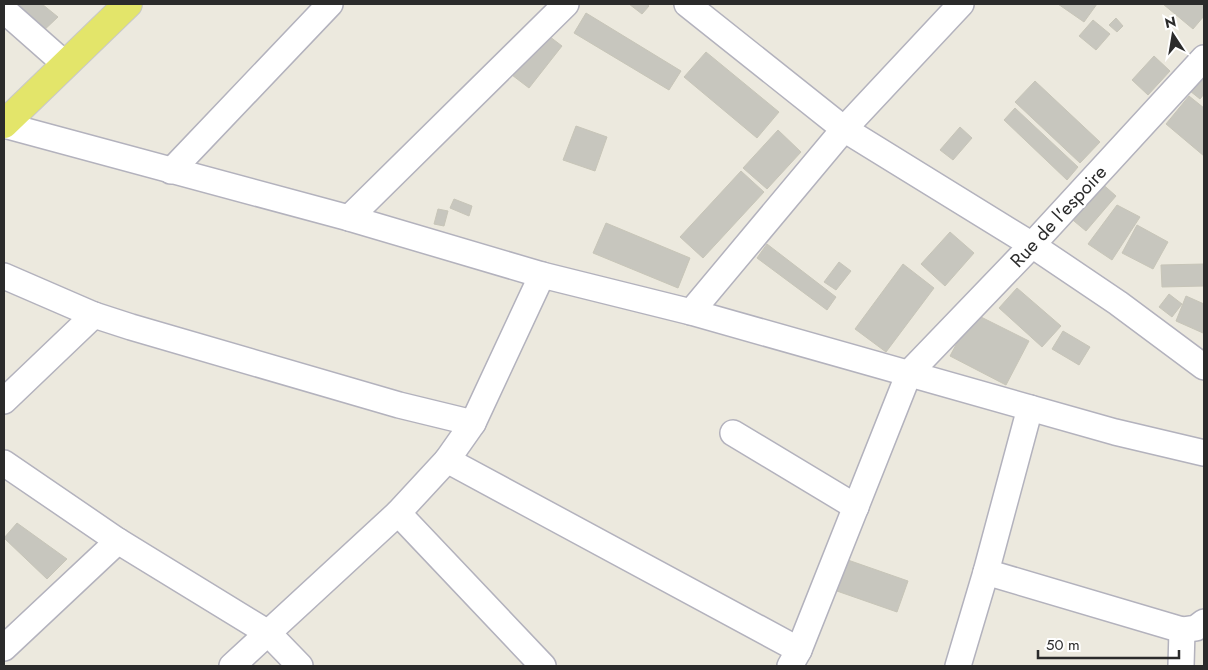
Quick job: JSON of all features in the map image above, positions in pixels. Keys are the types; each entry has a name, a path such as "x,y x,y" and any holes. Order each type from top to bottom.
{"main road":[{"path":"4,124 128,4"}],"street":[{"path":"171,171 330,4"},
{"path":"349,218 566,4"},
{"path":"687,4 844,129 1032,245 1118,303 1204,367"},
{"path":"691,312 844,129 962,4"},
{"path":"4,10 65,64"},
{"name":"Rue de l'espoire","path":"909,373 1032,245 1204,58"},
{"path":"4,124 349,218 542,275 691,312 1115,432 1204,453"},
{"path":"232,666 398,513 447,460 473,423 542,275"},
{"path":"4,276 94,315 131,327 399,405 473,423"},
{"path":"4,401 94,315"},
{"path":"447,460 795,658 909,373"},
{"path":"958,666 986,572 1030,408"},
{"path":"733,432 856,507"},
{"path":"4,463 118,542 268,633 300,666"},
{"path":"398,513 544,666"},
{"path":"4,648 118,542"},
{"path":"986,572 1193,626 1181,666"}],"building":[{"path":"12,4 42,4 58,17 41,33"},
{"path":"629,4 647,4 649,6 642,14"},
{"path":"1058,4 1097,4 1084,22"},
{"path":"1163,4 1204,4 1204,16 1193,29"},
{"path":"586,13 681,71 669,90 574,33"},
{"path":"1116,18 1123,26 1117,32 1109,25"},
{"path":"1093,20 1110,34 1096,50 1079,36"},
{"path":"541,30 562,46 529,88 508,72"},
{"path":"706,52 779,112 757,138 684,77"},
{"path":"1154,56 1170,71 1148,95 1132,80"},
{"path":"1204,74 1204,94 1200,99 1190,91"},
{"path":"1035,81 1100,142 1080,163 1015,102"},
{"path":"1189,96 1204,108 1204,156 1166,124"},
{"path":"1015,108 1078,167 1067,180 1004,120"},
{"path":"576,126 607,137 595,171 563,160"},
{"path":"960,127 972,138 953,160 940,150"},
{"path":"778,130 801,152 767,189 743,168"},
{"path":"741,171 764,192 703,258 680,237"},
{"path":"1099,181 1116,196 1086,231 1068,216"},
{"path":"454,199 472,206 469,216 450,208"},
{"path":"1117,205 1140,217 1112,260 1088,244"},
{"path":"438,209 448,211 444,226 434,224"},
{"path":"606,223 690,258 678,288 593,253"},
{"path":"1137,225 1168,242 1153,269 1122,253"},
{"path":"950,232 974,253 945,286 921,264"},
{"path":"767,244 836,297 827,310 757,258"},
{"path":"839,262 851,271 836,290 824,282"},
{"path":"903,264 934,288 886,352 855,329"},
{"path":"1204,264 1204,286 1162,287 1161,265"},
{"path":"1017,288 1061,326 1042,347 999,308"},
{"path":"1169,294 1182,304 1172,317 1159,307"},
{"path":"1186,296 1204,304 1203,333 1176,321"},
{"path":"973,313 1029,341 1006,385 950,356"},
{"path":"1063,331 1090,347 1079,365 1052,349"},
{"path":"17,523 67,559 47,579 4,538"},
{"path":"845,559 908,581 897,612 834,590"}]}
